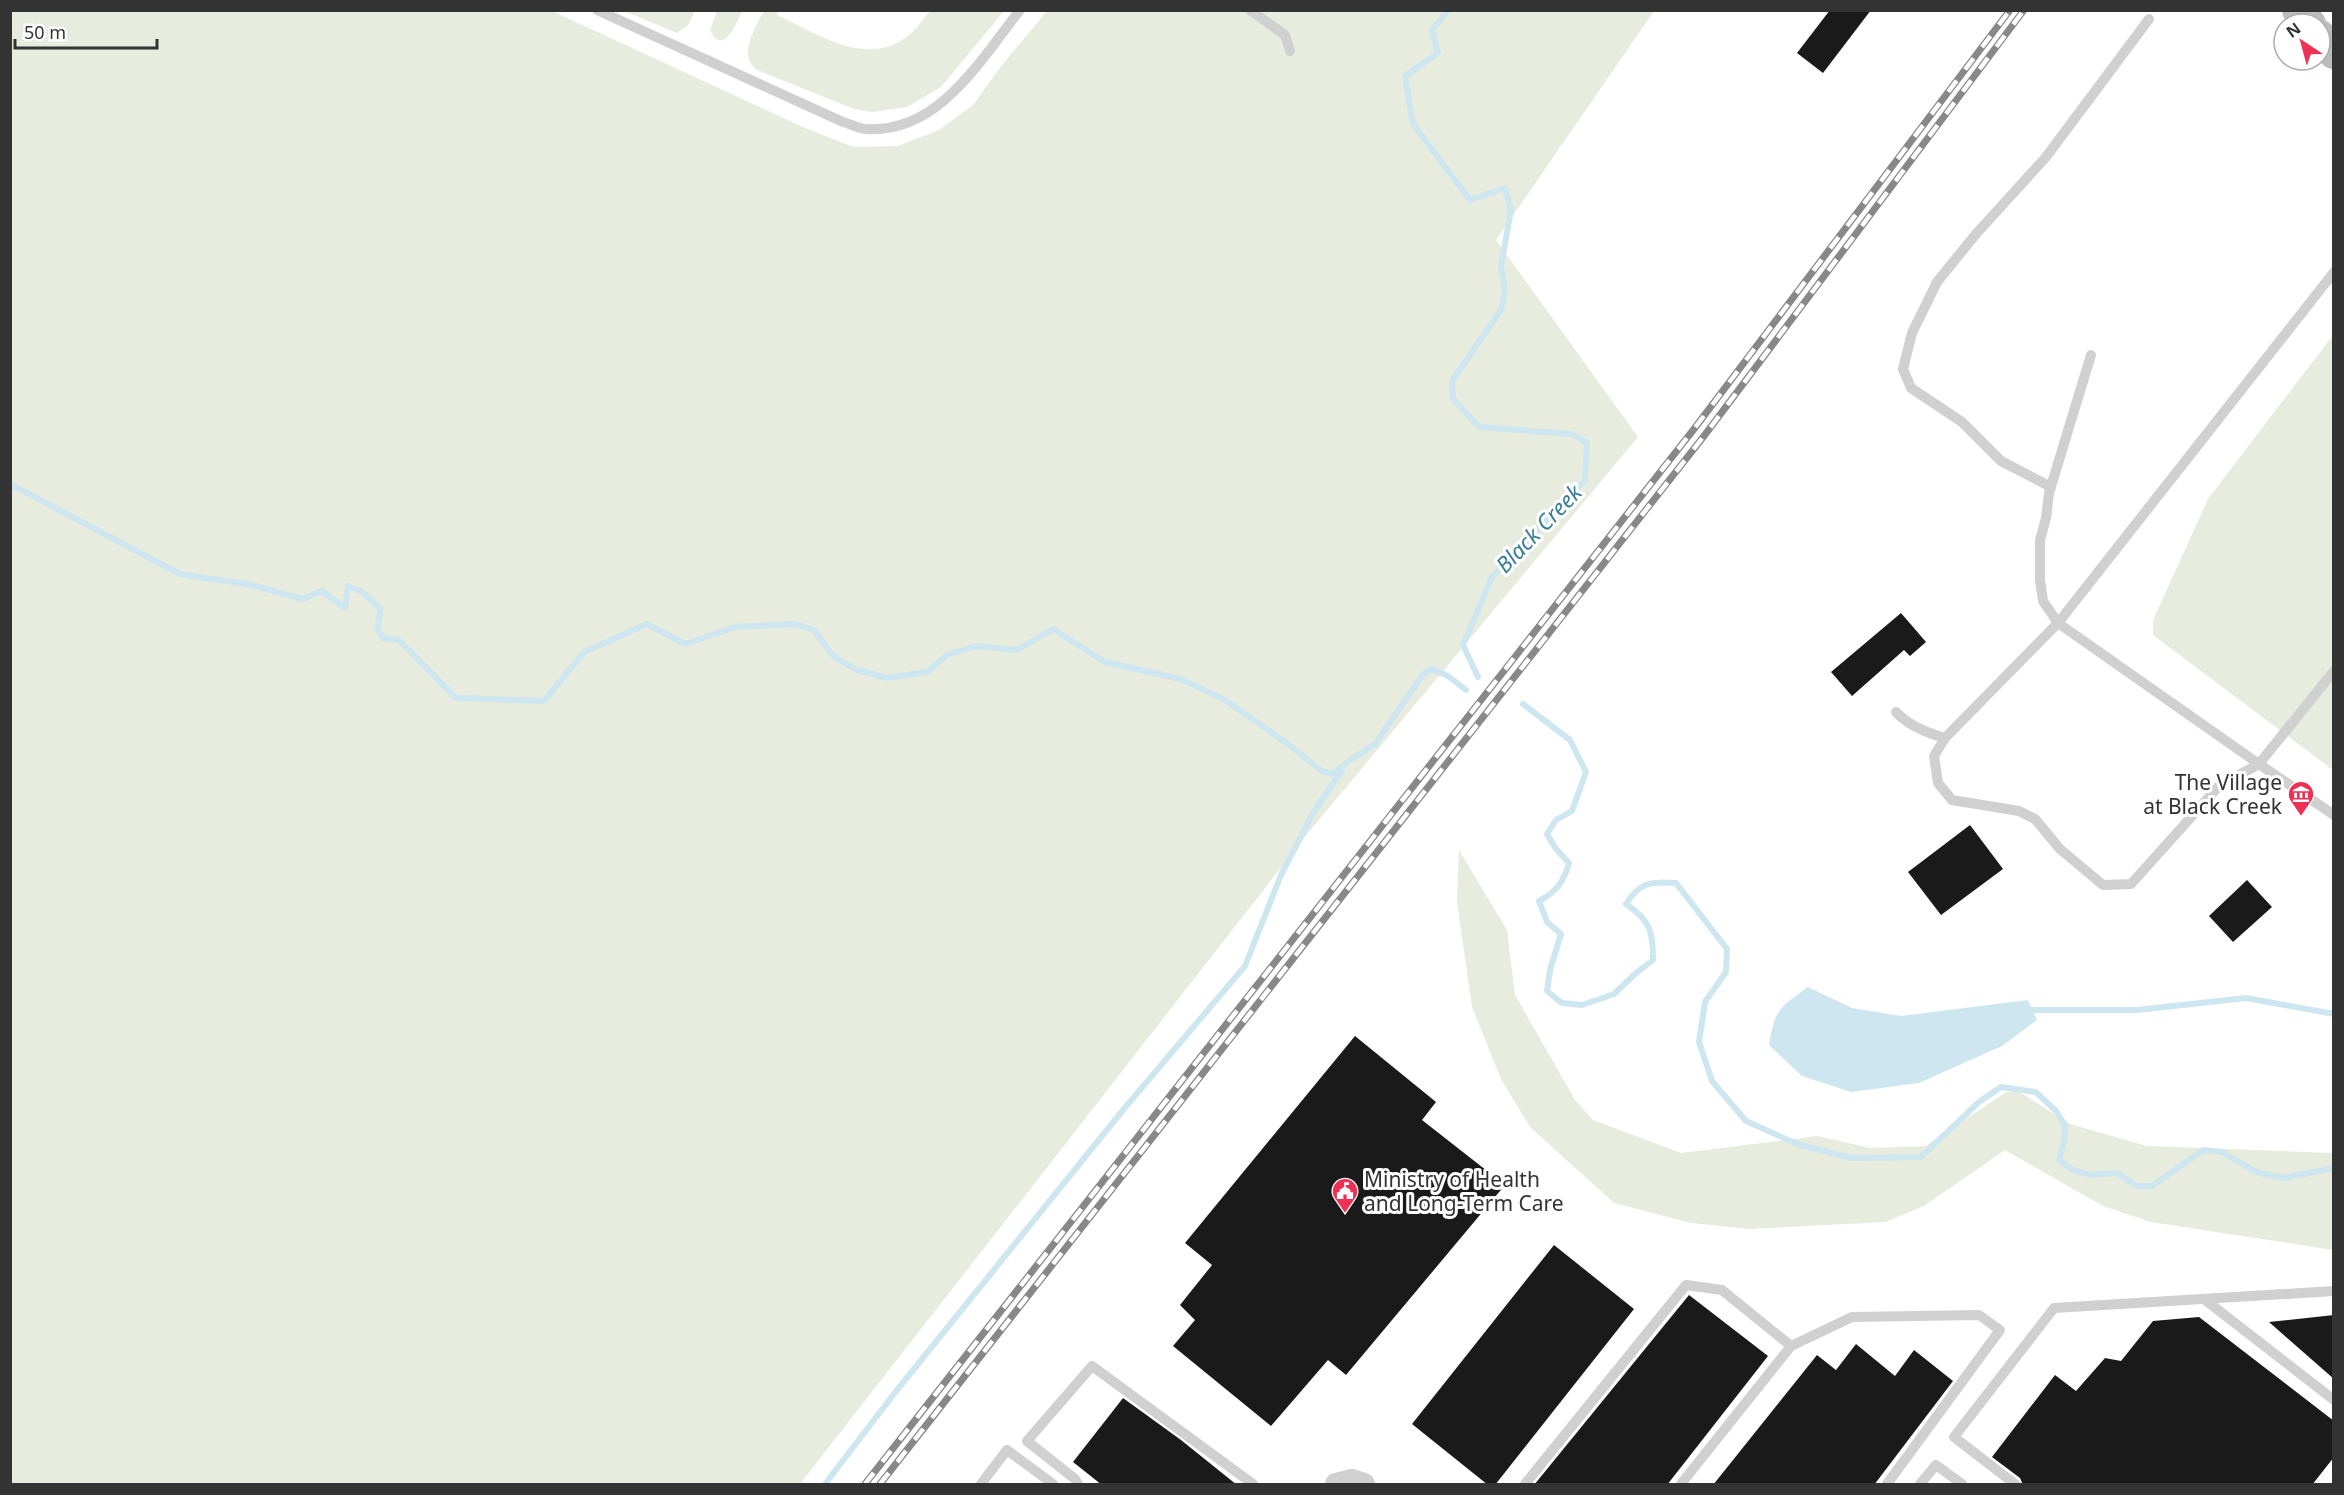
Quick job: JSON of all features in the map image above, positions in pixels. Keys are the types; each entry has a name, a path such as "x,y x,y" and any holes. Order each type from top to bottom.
{"street":[{"path":"1336,1485 1352,1480 1364,1485"}],"lane":[{"path":"597,10 843,122 864,129 894,126 924,116 951,96 1020,10"},
{"path":"1251,10 1285,35 1290,51"},
{"path":"2051,487 2001,461 1962,422 1911,388 1903,369 1912,333 1937,282 1976,234 2046,157 2149,20"},
{"path":"2334,272 2058,623 1945,738 1934,756 1938,783 1952,800 2019,811 2035,819 2060,849 2103,885 2131,884 2219,786 2259,764 2334,671"},
{"path":"2091,355 2051,487 2040,540 2040,580 2043,601 2058,623 2334,815"},
{"path":"1896,712 1902,719 1928,734 1945,738"},
{"path":"1526,1485 1686,1285 1722,1290 1791,1346"},
{"path":"2015,1485 1954,1437 2054,1308 2334,1292"},
{"path":"2204,1299 2334,1400"},
{"path":"1681,1485 1791,1346 1852,1317 1979,1315 2000,1330 1887,1485"},
{"path":"1078,1485 1075,1479 1026,1441 1092,1366 1246,1482"},
{"path":"981,1485 1007,1450 1053,1485"},
{"path":"1920,1485 1936,1465 1962,1485"}],"shaded area":[{"path":"764,10 778,11 777,15 826,39 860,49 876,49 893,45 918,27 930,11 1004,11 941,87 907,107 872,112 854,109 757,70 748,57 748,49"},
{"path":"10,11 552,11 805,128 853,147 898,146 939,130 973,105 1002,65 1047,11 1654,11 1496,240 1638,437 1304,838 800,1484 11,1484"},
{"path":"624,11 695,11 688,25 677,33"},
{"path":"717,11 742,11 729,35 720,40 715,38 710,30"},
{"path":"2333,335 2333,770 2153,635 2153,620 2208,499"},
{"path":"1459,850 1507,930 1515,995 1575,1100 1593,1120 1681,1153 1817,1136 1870,1148 1926,1146 2006,1092 2018,1091 2070,1124 2147,1146 2333,1153 2333,1250 2151,1222 2103,1206 2005,1150 1924,1206 1885,1222 1750,1229 1691,1223 1614,1203 1530,1127 1501,1079 1472,1007 1457,902"}],"water":[{"path":"1808,987 1852,1008 1901,1016 2028,1000 2037,1020 2002,1046 1919,1083 1851,1092 1802,1076 1769,1045 1776,1016 1780,1010"}],"building":[{"path":"1830,10 1871,10 1823,73 1797,53"},
{"path":"1901,613 1926,642 1910,656 1904,650 1852,696 1831,672"},
{"path":"1970,825 2003,869 1941,915 1908,872"},
{"path":"2247,880 2272,907 2233,942 2209,916"},
{"name":"Ministry of Health and Long-Term Care","path":"1355,1036 1436,1102 1422,1120 1505,1185 1346,1375 1328,1360 1271,1426 1173,1346 1195,1320 1180,1305 1212,1265 1185,1243"},
{"path":"1554,1245 1634,1309 1495,1485 1488,1485 1412,1424"},
{"path":"1689,1295 1768,1356 1667,1485 1534,1485"},
{"path":"2334,1315 2334,1379 2269,1322"},
{"path":"2199,1317 2334,1421 2334,1457 2312,1485 2023,1485 2020,1478 1992,1457 2055,1375 2076,1391 2105,1358 2121,1361 2153,1321"},
{"path":"1856,1344 1895,1376 1914,1350 1953,1381 1874,1485 1713,1485 1817,1355 1836,1370"},
{"path":"1123,1398 1237,1485 1102,1485 1073,1462"}],"waterway":[{"name":"Black Creek","path":"1449,10 1432,30 1438,53 1405,76 1413,124 1470,200 1505,188 1511,210 1501,266 1505,291 1501,310 1452,381 1453,399 1479,427 1572,434 1587,443 1585,480 1492,577 1463,645 1478,677"},
{"path":"10,484 180,574 252,585 302,599 322,591 345,608 348,586 362,592 381,609 377,628 383,638 399,640 456,698 544,701 584,652 647,624 685,644 735,627 794,624 814,630 833,656 857,670 887,678 927,672 947,655 976,646 1017,650 1053,629 1105,662 1181,679 1225,700 1322,771 1333,774 1375,744 1424,673 1432,669 1448,676 1466,690"},
{"name":"Black Creek","path":"1523,704 1570,740 1586,772 1572,811 1556,820 1547,834 1556,849 1569,863 1565,876 1558,886 1539,901 1547,922 1561,934 1550,970 1547,991 1562,1003 1582,1005 1614,994 1653,960 1649,928 1641,916 1626,904 1636,891 1647,884 1676,883 1727,949 1726,972 1705,1002 1699,1042 1712,1081 1746,1121 1797,1144 1851,1158 1921,1157 1979,1102 2001,1087 2036,1092 2056,1111 2065,1125 2065,1137 2059,1160 2073,1170 2090,1175 2117,1173 2137,1186 2152,1186 2203,1150 2222,1152 2256,1172 2283,1178 2334,1168"},
{"path":"825,1484 897,1390 1123,1110 1245,966 1281,875 1313,813 1342,770"},
{"path":"2033,1010 2137,1010 2246,998 2334,1014"}],"railway":[{"path":"865,1484 1694,429 2010,10"},
{"path":"880,1484 1704,436 2024,10"}],"place":[{"name":"The Village at Black Creek","path":"2301,817"},
{"name":"Ministry of Health and Long-Term Care","path":"1345,1214"}]}
